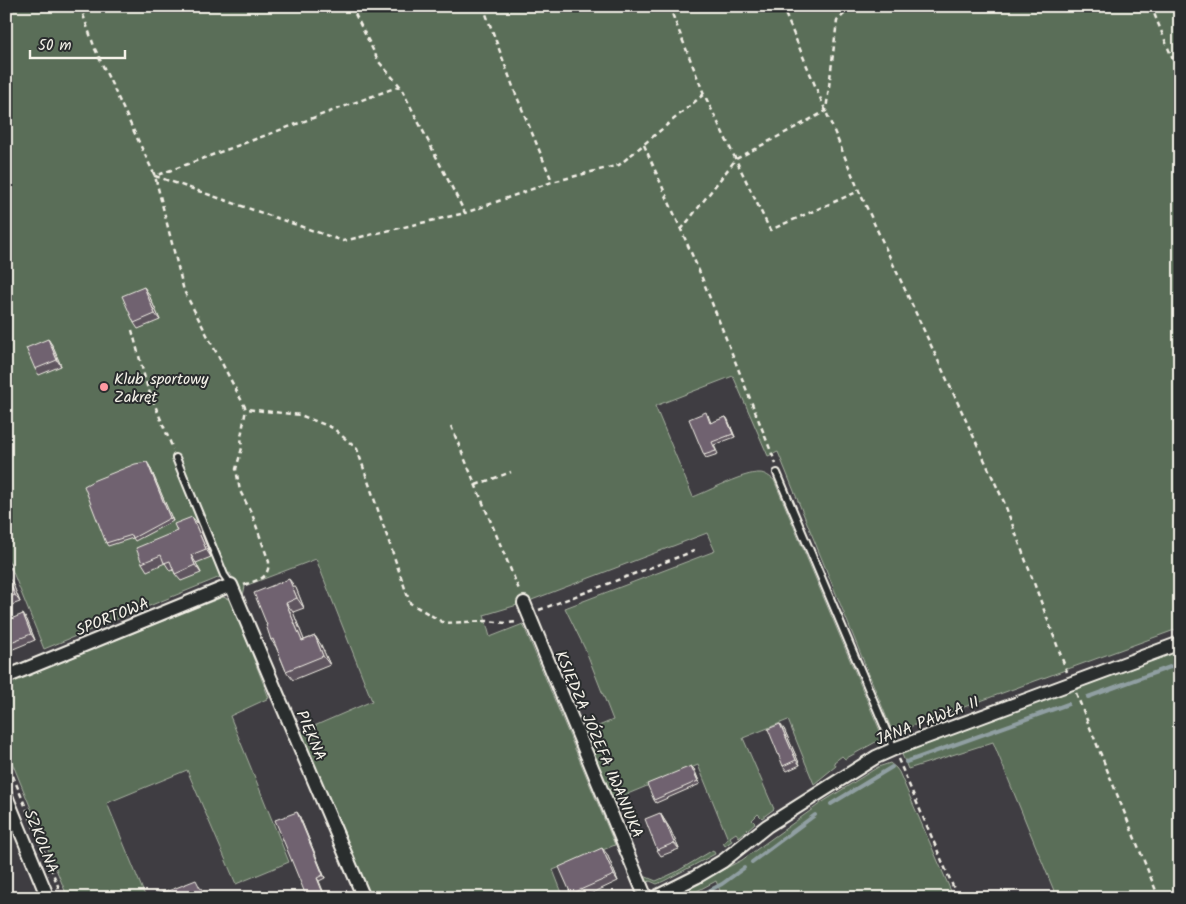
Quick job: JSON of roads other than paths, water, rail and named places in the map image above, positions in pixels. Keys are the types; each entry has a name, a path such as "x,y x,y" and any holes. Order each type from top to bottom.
{"street":[{"name":"SPORTOWA","path":"6,677 231,585"},
{"name":"PIĘKNA","path":"231,585 364,898"},
{"name":"KSIĘDZA JÓZEFA IWANIUKA","path":"528,612 646,898"},
{"name":"JANA PAWŁA II","path":"654,898 723,862 767,826 876,757 1180,643"},
{"name":"SZKOLNA","path":"6,796 48,898"}],"lane":[{"path":"176,458 224,575 231,585"},
{"path":"777,473 894,749"}],"waterway":[{"path":"1088,697 1173,666"},
{"path":"906,762 1068,704"},
{"path":"831,804 892,767"},
{"path":"752,862 815,815"},
{"path":"695,898 722,884 744,868"}],"place":[{"name":"Klub sportowy Zakręt","path":"104,387"}]}
